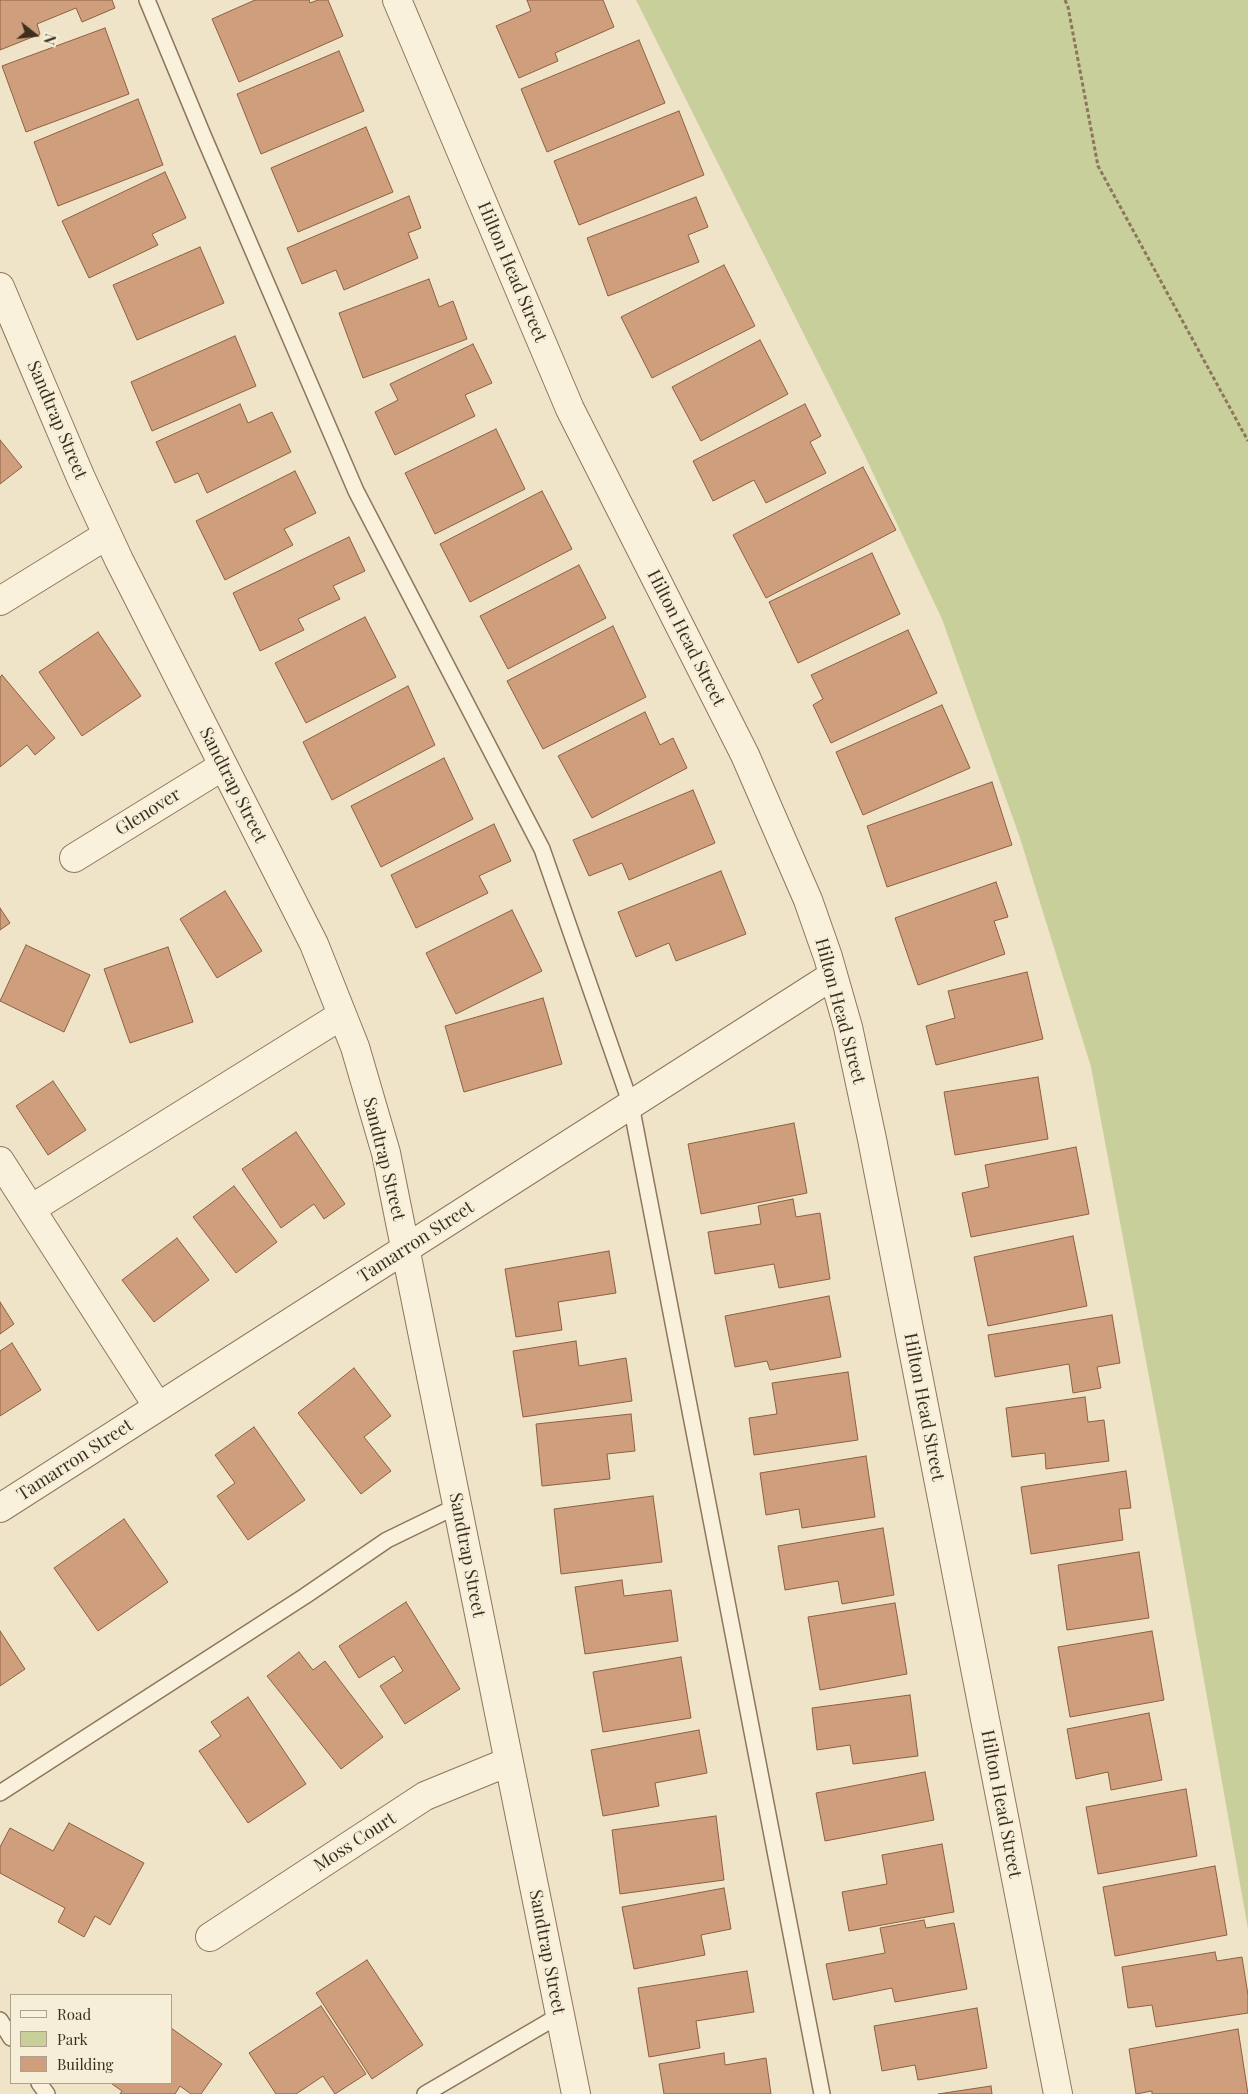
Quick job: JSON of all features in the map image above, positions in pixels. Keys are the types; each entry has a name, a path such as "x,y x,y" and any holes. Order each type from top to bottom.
{"street":[{"name":"Hilton Head Street","path":"397,0 570,409 745,755 808,900 828,957 848,1027 872,1139 1058,2094"},
{"name":"Sandtrap Street","path":"0,287 107,535 314,944 355,1047 386,1153 576,2094"},
{"path":"0,601 107,535"},
{"name":"Glenover","path":"74,858 223,766"},
{"name":"Tamarron Street","path":"0,1508 832,976"},
{"path":"31,1209 342,1015"},
{"path":"0,1161 158,1407"},
{"name":"Moss Court","path":"210,1937 425,1796 508,1762"}],"lane":[{"path":"147,0 210,153 356,491 542,849 631,1104 822,2094"},
{"path":"0,1793 305,1596 387,1540 457,1506"},
{"path":"426,2094 560,2015"},
{"path":"0,2020 10,2036"}],"path":[{"path":"1065,0 1070,16 1098,166 1248,441"}],"green space":[{"path":"636,0 1248,0 1248,1929 1173,1505 1091,1067 1020,838 942,619 864,454"}],"building":[{"path":"0,0 112,0 115,8 82,22 76,8 37,24 40,34 0,50"},
{"path":"255,0 309,0 310,3 318,0 328,0 343,36 239,82 212,19"},
{"path":"527,0 603,0 614,27 555,53 558,61 519,78 496,26 531,11"},
{"path":"105,28 129,94 26,132 2,66"},
{"path":"639,40 665,103 547,152 521,89"},
{"path":"339,51 364,111 261,154 237,94"},
{"path":"138,99 163,165 58,206 34,142"},
{"path":"679,111 704,175 579,225 554,161"},
{"path":"366,127 393,192 298,232 271,168"},
{"path":"165,172 186,218 152,234 158,245 89,278 62,221"},
{"path":"409,196 421,228 408,233 418,258 344,290 336,270 302,284 287,248"},
{"path":"696,197 708,227 688,235 699,262 608,296 587,238"},
{"path":"200,247 224,303 137,340 113,285"},
{"path":"724,265 755,326 652,378 621,317"},
{"path":"429,279 439,307 453,301 467,339 363,378 339,313"},
{"path":"235,336 256,386 152,431 131,382"},
{"path":"760,340 788,394 701,441 672,387"},
{"path":"473,344 492,383 465,395 475,416 395,455 375,412 398,400 390,384"},
{"path":"240,404 248,423 272,412 291,452 207,493 198,473 175,483 156,442"},
{"path":"805,404 821,436 810,442 826,473 766,503 754,480 713,501 693,461"},
{"path":"496,429 525,489 435,534 405,473"},
{"path":"0,440 22,467 0,484"},
{"path":"863,467 896,530 766,598 733,535"},
{"path":"295,471 316,513 284,529 293,545 225,580 196,521"},
{"path":"542,491 572,549 470,602 440,544"},
{"path":"349,537 365,571 333,586 340,599 298,619 304,630 260,651 233,593"},
{"path":"872,553 900,614 798,663 769,602"},
{"path":"579,565 606,618 508,669 480,616"},
{"path":"365,617 396,677 306,723 275,663"},
{"path":"613,626 646,697 543,749 507,681"},
{"path":"908,630 937,693 831,743 813,705 823,699 811,675"},
{"path":"98,632 141,696 82,736 39,672"},
{"path":"2,675 55,738 35,755 27,745 0,767 0,677"},
{"path":"408,686 435,745 332,800 303,742"},
{"path":"942,705 970,768 863,815 836,752"},
{"path":"645,712 660,745 673,738 687,768 592,818 558,756"},
{"path":"444,758 473,819 381,867 351,806"},
{"path":"992,782 1012,845 887,887 867,826"},
{"path":"693,790 715,843 629,880 622,863 589,876 573,840"},
{"path":"494,824 511,861 479,876 488,893 416,928 391,875"},
{"path":"721,871 746,934 676,961 669,943 636,957 618,912"},
{"path":"996,882 1008,917 994,921 1005,954 918,985 895,918"},
{"path":"225,891 262,951 217,978 180,919"},
{"path":"0,908 10,923 0,930"},
{"path":"512,910 542,971 456,1014 426,953"},
{"path":"26,945 90,975 64,1032 0,1001"},
{"path":"168,947 193,1022 130,1043 104,969"},
{"path":"1027,972 1043,1039 936,1065 926,1026 955,1018 948,991"},
{"path":"543,998 562,1064 464,1092 445,1026"},
{"path":"1038,1077 1048,1139 955,1155 944,1092"},
{"path":"53,1081 86,1130 48,1155 16,1106"},
{"path":"794,1123 807,1193 701,1214 688,1144"},
{"path":"296,1132 345,1204 324,1219 314,1204 281,1228 242,1169"},
{"path":"1076,1147 1089,1214 971,1237 962,1193 989,1187 985,1165"},
{"path":"234,1186 277,1242 236,1273 193,1217"},
{"path":"793,1199 796,1217 820,1213 830,1279 779,1288 774,1264 715,1274 708,1232 761,1224 758,1206"},
{"path":"1073,1236 1087,1306 988,1326 974,1257"},
{"path":"177,1238 209,1280 154,1322 122,1280"},
{"path":"609,1251 616,1293 558,1302 562,1330 516,1337 505,1269"},
{"path":"829,1296 841,1357 770,1370 767,1361 735,1367 725,1316"},
{"path":"0,1302 14,1324 0,1334"},
{"path":"1112,1315 1120,1363 1097,1367 1101,1388 1073,1393 1069,1364 995,1377 988,1335"},
{"path":"576,1341 579,1366 626,1358 632,1401 523,1417 513,1351"},
{"path":"12,1343 41,1390 0,1416 0,1351"},
{"path":"354,1368 391,1416 364,1437 391,1471 361,1494 298,1413"},
{"path":"848,1372 858,1440 754,1455 749,1418 777,1414 772,1383"},
{"path":"1085,1397 1088,1422 1104,1420 1109,1461 1046,1469 1045,1453 1012,1457 1006,1408"},
{"path":"631,1414 635,1451 607,1454 610,1479 542,1486 536,1424"},
{"path":"254,1427 305,1500 248,1540 217,1496 235,1483 215,1455"},
{"path":"866,1456 875,1517 802,1528 799,1509 766,1515 760,1473"},
{"path":"1126,1471 1131,1508 1119,1509 1123,1540 1031,1554 1021,1487"},
{"path":"653,1496 662,1562 561,1574 554,1509"},
{"path":"124,1519 168,1582 98,1631 54,1568"},
{"path":"883,1528 894,1595 842,1604 838,1581 785,1590 778,1546"},
{"path":"1139,1552 1149,1618 1067,1630 1058,1565"},
{"path":"622,1580 624,1596 671,1590 678,1641 585,1654 575,1587"},
{"path":"406,1602 460,1689 405,1724 380,1686 403,1671 394,1656 359,1678 339,1646"},
{"path":"895,1603 907,1674 820,1690 808,1617"},
{"path":"0,1631 25,1669 0,1686"},
{"path":"1152,1631 1164,1700 1070,1717 1058,1647"},
{"path":"299,1652 313,1670 325,1661 383,1737 341,1769 267,1676"},
{"path":"681,1657 691,1718 603,1732 593,1672"},
{"path":"910,1695 918,1756 853,1764 850,1745 817,1750 812,1708"},
{"path":"248,1697 306,1784 248,1823 199,1751 221,1736 211,1722"},
{"path":"1149,1713 1162,1780 1111,1790 1108,1772 1076,1779 1067,1729"},
{"path":"699,1730 707,1773 655,1783 659,1806 603,1816 591,1750"},
{"path":"925,1772 934,1820 825,1841 816,1793"},
{"path":"1186,1789 1197,1856 1098,1874 1086,1807"},
{"path":"716,1816 724,1880 620,1894 612,1830"},
{"path":"69,1823 144,1863 110,1925 95,1916 84,1937 58,1922 65,1908 0,1873 0,1847 10,1828 53,1851"},
{"path":"942,1844 954,1912 849,1931 842,1892 887,1884 882,1855"},
{"path":"1215,1866 1227,1935 1115,1956 1103,1887"},
{"path":"724,1888 731,1929 701,1935 705,1955 634,1969 622,1907"},
{"path":"924,1920 926,1928 954,1923 967,1989 895,2002 892,1988 833,2000 826,1964 885,1953 880,1928"},
{"path":"1215,1952 1217,1961 1242,1957 1248,1995 1248,2013 1156,2027 1152,2005 1128,2008 1122,1967"},
{"path":"367,1960 423,2045 372,2079 316,1993"},
{"path":"747,1971 754,2012 696,2021 700,2048 649,2057 638,1988"},
{"path":"321,2006 366,2074 335,2094 323,2076 296,2094 276,2094 249,2053"},
{"path":"977,2008 987,2068 918,2080 915,2065 882,2071 874,2026"},
{"path":"172,2029 222,2064 201,2094 191,2094 180,2086 175,2094 120,2094 122,2091 112,2084 172,2084"},
{"path":"1238,2029 1248,2094 1152,2094 1152,2091 1136,2094 1129,2049"},
{"path":"724,2053 725,2065 766,2058 771,2094 664,2094 659,2064"},
{"path":"991,2086 992,2094 938,2094"}]}
